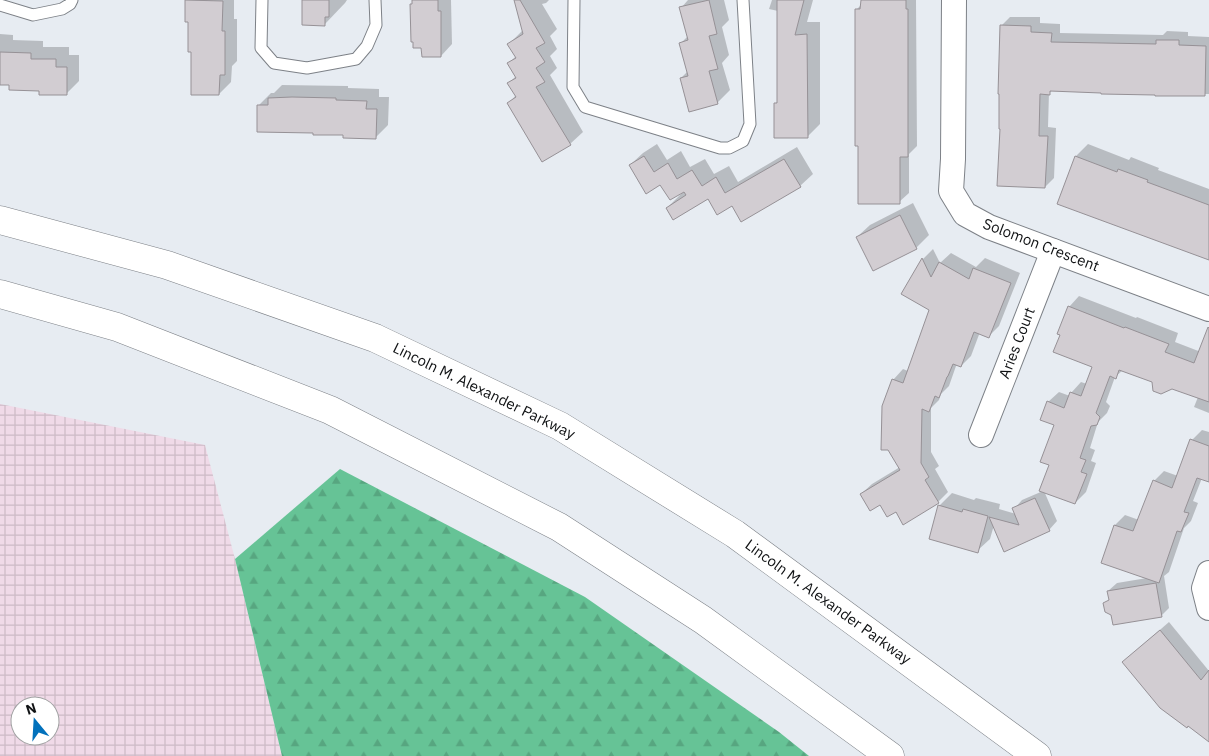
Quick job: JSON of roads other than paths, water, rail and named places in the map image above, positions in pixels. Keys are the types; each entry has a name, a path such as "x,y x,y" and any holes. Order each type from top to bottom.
{"highway":[{"name":"Lincoln M. Alexander Parkway","path":"0,220 167,265 375,338 560,426 735,534 1037,756"},
{"path":"0,294 116,327 330,410 559,527 703,620 890,756"}],"street":[{"name":"Solomon Crescent","path":"954,0 953,159 951,190 965,214 989,227 1209,309"},
{"name":"Aries Court","path":"981,435 1053,251"},
{"path":"1209,574 1204,588 1209,608"}],"lane":[{"path":"0,5 33,15 62,9 70,4 72,0"},
{"path":"262,0 261,48 274,63 307,68 356,59 367,46 376,25 375,0"},
{"path":"574,0 573,87 585,107 720,148 730,148 743,141 750,124 743,0"}]}
